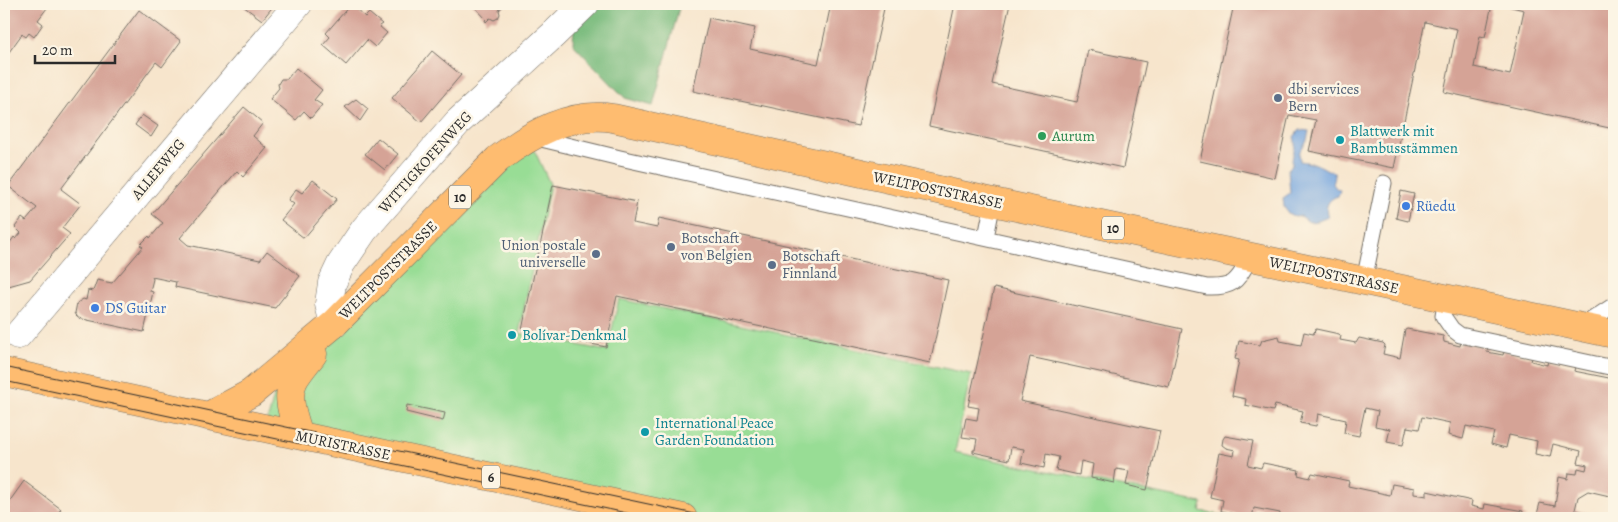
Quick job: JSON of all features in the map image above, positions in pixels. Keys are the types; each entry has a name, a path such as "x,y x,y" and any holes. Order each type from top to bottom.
{"main road":[{"name":"WELTPOSTSTRASSE","path":"208,416 252,394 334,324 498,159 531,136 574,120 604,116 993,202 1614,334"},
{"name":"WELTPOSTSTRASSE","path":"300,435 290,404 293,381 334,324"},
{"name":"MURISTRASSE","path":"4,372 683,518"}],"street":[{"name":"ALLEEWEG","path":"18,335 298,4"},
{"name":"WITTIGKOFENWEG","path":"334,324 328,304 332,283 340,264 364,230 458,122 585,4"}],"lane":[{"path":"531,136 620,158 1207,287 1224,287 1232,283 1239,277 1251,257"},
{"path":"1364,281 1384,183"},
{"path":"986,237 993,202"},
{"path":"1446,298 1443,316 1452,329 1460,335 1614,368"},
{"path":"1580,327 1614,305"}],"green space":[{"path":"595,4 680,4 653,106 625,98 573,44 574,24"},
{"path":"531,143 550,184 519,333 607,351 619,299 971,374 955,452 1202,503 1200,511 1236,518 698,518 266,427 275,392 283,381"}],"water":[{"path":"1299,130 1309,131 1307,140 1299,153 1300,161 1318,165 1334,172 1333,184 1340,190 1338,196 1328,204 1326,210 1328,217 1318,221 1309,222 1301,216 1295,217 1288,213 1284,207 1283,198 1290,193 1288,169 1292,166 1294,137"}],"building":[{"path":"4,4 42,4 47,8 38,20 43,24 34,37 29,33 26,37 22,34 4,59"},
{"path":"245,4 275,4 262,20 243,6"},
{"path":"351,4 365,17 369,13 382,24 379,26 387,33 375,47 367,40 346,65 323,45 330,37 326,33"},
{"path":"472,4 506,4 499,10 498,18 494,20 490,18 486,22 486,19"},
{"path":"831,4 885,4 858,126 693,91 709,18 755,28 750,49 818,64"},
{"path":"955,4 1010,4 992,84 1077,102 1088,50 1146,62 1123,168 929,126"},
{"path":"1234,4 1492,4 1485,37 1480,36 1474,67 1510,75 1524,10 1499,4 1614,4 1614,129 1444,92 1457,29 1425,22 1394,168 1309,151 1316,120 1289,115 1275,178 1200,161"},
{"path":"139,10 181,41 162,67 156,62 61,189 81,204 62,228 70,234 30,280 5,287 4,241 9,244 14,237 16,239 21,233 15,227 22,218 26,221 37,208 8,186"},
{"path":"432,51 461,75 421,122 392,98"},
{"path":"296,68 322,90 314,100 322,105 311,118 304,111 296,120 270,99 279,88 278,84 281,79 287,79"},
{"path":"356,99 368,109 360,121 345,107"},
{"path":"244,107 263,123 253,136 267,148 243,177 237,171 180,238 188,245 260,260 267,251 300,276 275,308 175,287 176,282 152,277 150,291 153,292 144,332 78,318 75,313 77,303 83,299 86,300 88,290 93,291 97,280 112,283 143,247 140,245 149,236 150,238 163,223 152,214"},
{"path":"142,115 158,126 151,137 135,125"},
{"path":"378,138 398,154 385,170 365,154"},
{"path":"313,180 337,199 304,238 281,220 294,204 288,200 296,189 302,193"},
{"path":"553,185 637,202 633,223 657,228 659,218 948,280 930,363 617,296 606,347 522,330"},
{"path":"1401,191 1414,194 1408,221 1396,218"},
{"path":"994,288 1182,329 1169,387 1030,357 1020,401 1160,431 1147,490 1126,485 1129,471 1116,469 1114,483 1091,478 1093,464 1081,461 1079,475 1056,470 1059,457 1046,454 1044,468 1021,463 1024,449 1011,447 1009,460 973,452 977,439 962,437 966,418 977,420 979,408 968,406"},
{"path":"1316,329 1339,334 1341,336 1340,340 1356,343 1359,338 1383,343 1385,345 1383,354 1400,358 1405,330 1407,329 1443,336 1444,342 1460,346 1461,342 1488,348 1487,352 1503,355 1504,351 1532,358 1531,361 1547,365 1548,360 1575,367 1574,371 1614,379 1614,497 1588,491 1578,497 1575,510 1609,518 1536,518 1540,503 1555,506 1559,477 1568,479 1569,473 1577,474 1578,468 1586,470 1587,465 1578,463 1581,451 1553,444 1550,457 1535,454 1537,441 1509,435 1506,448 1491,444 1494,432 1466,426 1463,439 1448,435 1450,423 1422,417 1419,429 1407,427 1403,445 1387,442 1390,429 1375,426 1378,411 1365,408 1359,436 1344,433 1346,420 1318,414 1316,426 1300,423 1303,411 1275,405 1273,411 1245,405 1246,399 1232,396 1239,360 1235,359 1239,341 1260,345 1262,340 1279,336 1280,341 1301,345 1304,332 1313,334"},
{"path":"407,405 445,413 443,421 406,412"},
{"path":"1225,436 1253,441 1248,465 1261,468 1263,463 1299,470 1298,475 1310,478 1312,473 1349,481 1348,486 1390,495 1392,484 1414,488 1414,494 1427,496 1427,491 1472,501 1471,506 1484,509 1485,504 1523,511 1522,516 1527,518 1279,518 1280,513 1254,508 1252,518 1221,511 1223,500 1210,497 1219,453 1234,456 1235,450 1222,445"},
{"path":"24,481 61,509 54,518 4,518 4,509"}],"tram line":[{"path":"4,367 714,518"},
{"path":"4,381 650,518"}],"place":[{"name":"dbi services Bern","path":"1278,98"},
{"name":"Aurum","path":"1042,136"},
{"name":"Blattwerk mit Bambusstämmen","path":"1340,140"},
{"name":"Rüedu","path":"1406,206"},
{"name":"Botschaft von Belgien","path":"671,247"},
{"name":"Union postale universelle","path":"596,254"},
{"name":"Botschaft Finnland","path":"772,265"},
{"name":"DS Guitar","path":"95,308"},
{"name":"Bolívar-Denkmal","path":"512,335"},
{"name":"International Peace Garden Foundation","path":"645,432"}]}
